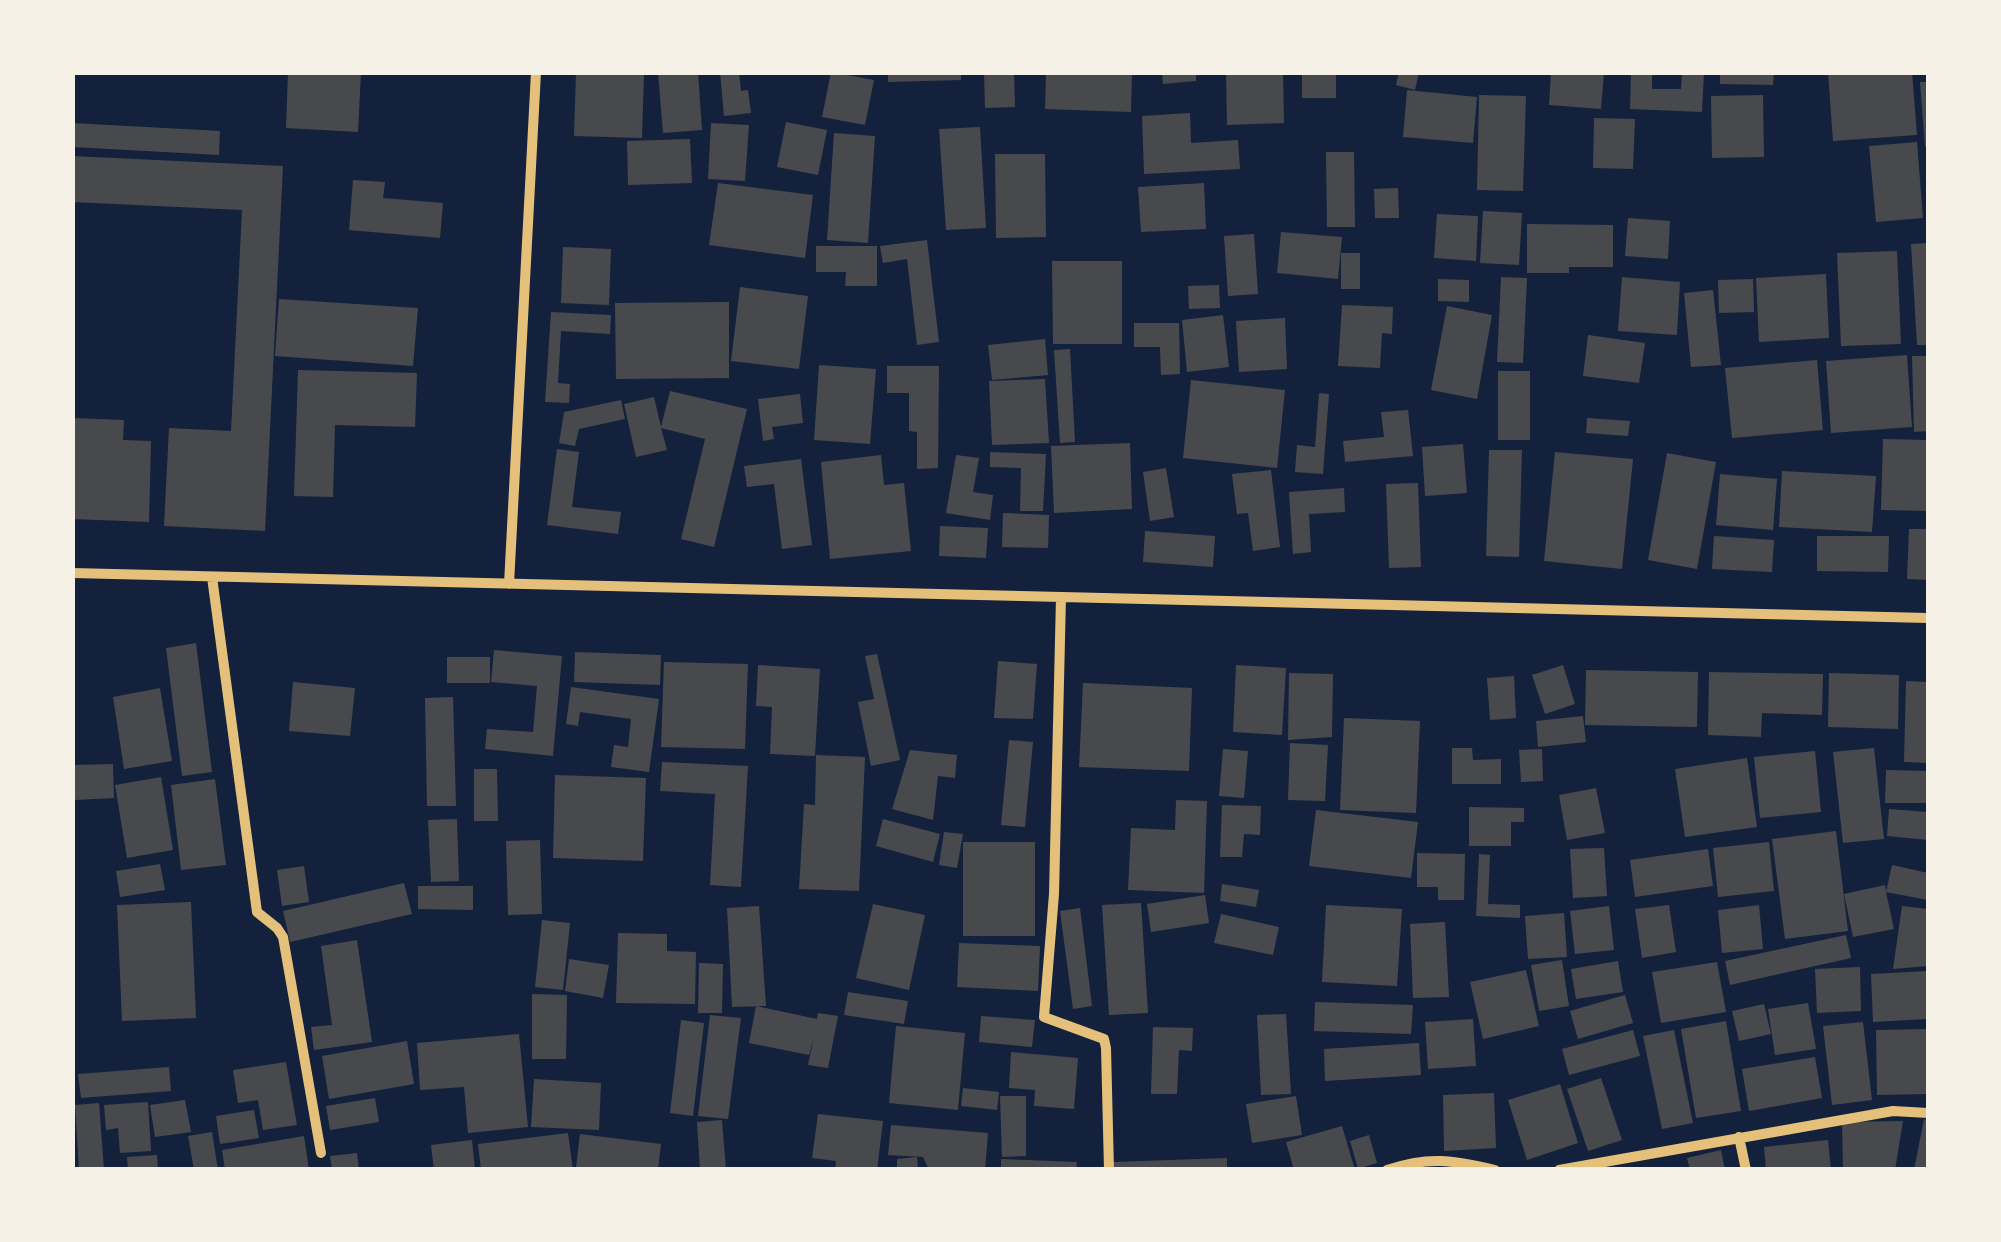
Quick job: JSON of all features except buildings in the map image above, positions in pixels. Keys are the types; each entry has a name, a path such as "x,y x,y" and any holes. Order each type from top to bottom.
{"street":[{"path":"509,584 536,72"},
{"path":"72,573 1928,618"},
{"path":"212,577 257,912 283,938 321,1153"},
{"path":"1061,597 1054,894 1044,1017 1104,1039 1109,1170"},
{"path":"1559,1170 1893,1112 1928,1113"},
{"path":"1739,1137 1746,1170"},
{"path":"1387,1170 1418,1160 1495,1170"}]}
